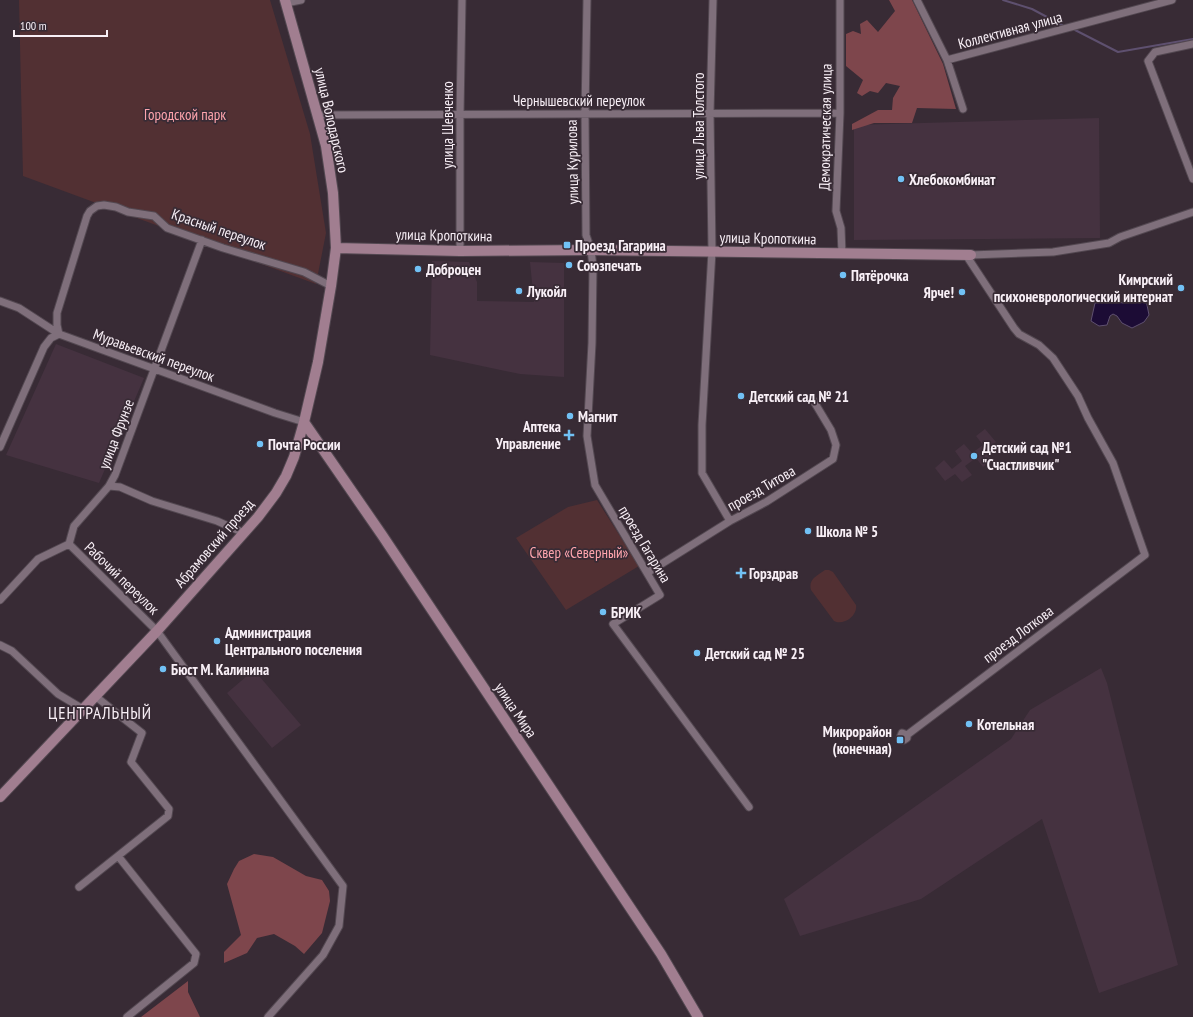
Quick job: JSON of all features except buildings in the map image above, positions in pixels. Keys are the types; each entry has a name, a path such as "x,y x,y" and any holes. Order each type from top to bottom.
{"street":[{"path":"286,2 301,0"},
{"name":"улица Шевченко","path":"460,251 462,0"},
{"name":"улица Курилова","path":"587,0 585,113 586,235 591,250"},
{"name":"улица Льва Толстого","path":"713,0 710,113 712,251 702,425 702,473 730,521"},
{"name":"Демократическая улица","path":"840,0 840,113 836,211 841,228 842,254"},
{"path":"917,0 947,60 963,109"},
{"name":"Коллективная улица","path":"947,60 1172,0"},
{"name":"улица Володарского","path":"286,2 326,146 333,193 336,248"},
{"path":"1193,44 1155,52 1148,61 1193,178"},
{"name":"Чернышевский переулок","path":"318,115 840,113"},
{"name":"Красный переулок","path":"59,334 57,314 87,216 90,211 97,206 104,205 116,207 128,212 154,216 167,228 223,248 304,272 331,286"},
{"name":"улица Кропоткина","path":"336,248 460,251 591,250 968,255 1053,252 1109,243 1120,237 1193,212"},
{"name":"улица Фрунзе","path":"69,544 74,526 109,486 115,475 202,240"},
{"name":"Абрамовский проезд","path":"1,794 157,631 244,533 276,493 286,476 294,457 304,422 319,355 336,248"},
{"name":"проезд Гагарина","path":"591,250 593,267 592,343 587,436 595,485 660,595 613,624 749,807"},
{"name":"проезд Лоткова","path":"906,735 1145,555 1113,463 1088,418 1078,396 1053,358 1039,345 1019,334 1014,328 968,255"},
{"name":"Муравьевский переулок","path":"0,301 20,308 59,334 274,413 304,422"},
{"path":"0,447 44,347 51,338 59,334"},
{"name":"проезд Титова","path":"647,573 730,521 766,502 833,459 836,445 831,430 813,400"},
{"name":"улица Мира","path":"304,422 382,535 661,954 698,1017"},
{"path":"109,486 120,487 152,501 217,521 244,533"},
{"path":"0,600 38,559 69,544"},
{"name":"Рабочий переулок","path":"69,544 157,631 343,886 339,926 323,955 268,1017"},
{"path":"0,645 12,651 58,694 83,709"},
{"path":"79,886 168,816 169,809 131,762 142,733 95,696"},
{"path":"118,856 196,954 194,963 127,1017"}],"shaded area":[{"path":"889,0 912,0 943,64 956,109 917,108 912,123 874,123 852,130 852,124 878,110 892,110 893,98 900,86 886,83 878,93 870,91 862,96 857,93 863,80 846,66 846,34 853,31 861,34 860,24 867,20 878,32 895,11"},
{"path":"1099,118 1100,238 854,240 854,125"},
{"path":"432,261 469,262 477,282 477,301 534,302 530,262 564,263 564,377 520,374 430,355"},
{"path":"1140,297 1146,300 1149,315 1144,322 1132,328 1122,323 1117,316 1113,314 1110,316 1107,325 1099,326 1091,321 1095,303 1111,301 1123,303"},
{"path":"56,344 144,378 99,483 6,455"},
{"name":"Детский сад №1 \"Счастливчик\"","path":"985,429 996,442 985,450 992,460 983,467 976,458 965,466 972,475 962,482 955,474 945,481 935,468 944,460 952,469 962,461 955,451 964,444 972,453 983,445 976,436"},
{"path":"1101,668 1107,683 1178,965 1099,993 1042,819 921,899 800,936 784,899 1011,739 1030,710"},
{"path":"254,670 301,725 272,748 227,693"},
{"path":"254,854 273,857 306,876 322,880 329,891 330,901 322,933 304,954 295,946 274,934 257,938 247,953 224,963 224,952 241,935 227,884 239,861"},
{"path":"188,981 188,992 200,1017 141,1017"}],"green space":[{"name":"Городской парк","path":"19,0 270,0 310,134 326,233 316,284 23,176"},
{"name":"Сквер «Северный»","path":"597,500 639,566 566,610 516,538 568,507"},
{"path":"825,570 833,572 856,605 855,613 845,621 834,621 811,590 810,586 812,580"}],"waterway":[{"path":"1003,0 1032,9 1062,25"},
{"path":"1075,30 1118,52 1193,39"}],"place":[{"name":"Хлебокомбинат","path":"901,179"},
{"name":"Проезд Гагарина","path":"567,245"},
{"name":"Союзпечать","path":"569,265"},
{"name":"Доброцен","path":"418,269"},
{"name":"Пятёрочка","path":"843,275"},
{"name":"Кимрский психоневрологический интернат","path":"1181,288"},
{"name":"Лукойл","path":"519,291"},
{"name":"Ярче!","path":"962,292"},
{"name":"Детский сад № 21","path":"741,396"},
{"name":"Магнит","path":"570,416"},
{"name":"Аптека Управление","path":"569,435"},
{"name":"Почта России","path":"260,444"},
{"name":"Детский сад №1 \"Счастливчик\"","path":"974,456"},
{"name":"Школа № 5","path":"808,531"},
{"name":"Горздрав","path":"741,573"},
{"name":"БРИК","path":"603,612"},
{"name":"Администрация Центрального поселения","path":"217,641"},
{"name":"Детский сад № 25","path":"697,653"},
{"name":"Бюст М. Калинина","path":"163,669"},
{"name":"Котельная","path":"969,724"},
{"name":"Микрорайон (конечная)","path":"900,740"}],"district":[{"name":"ЦЕНТРАЛЬНЫЙ","path":"100,713"}]}
